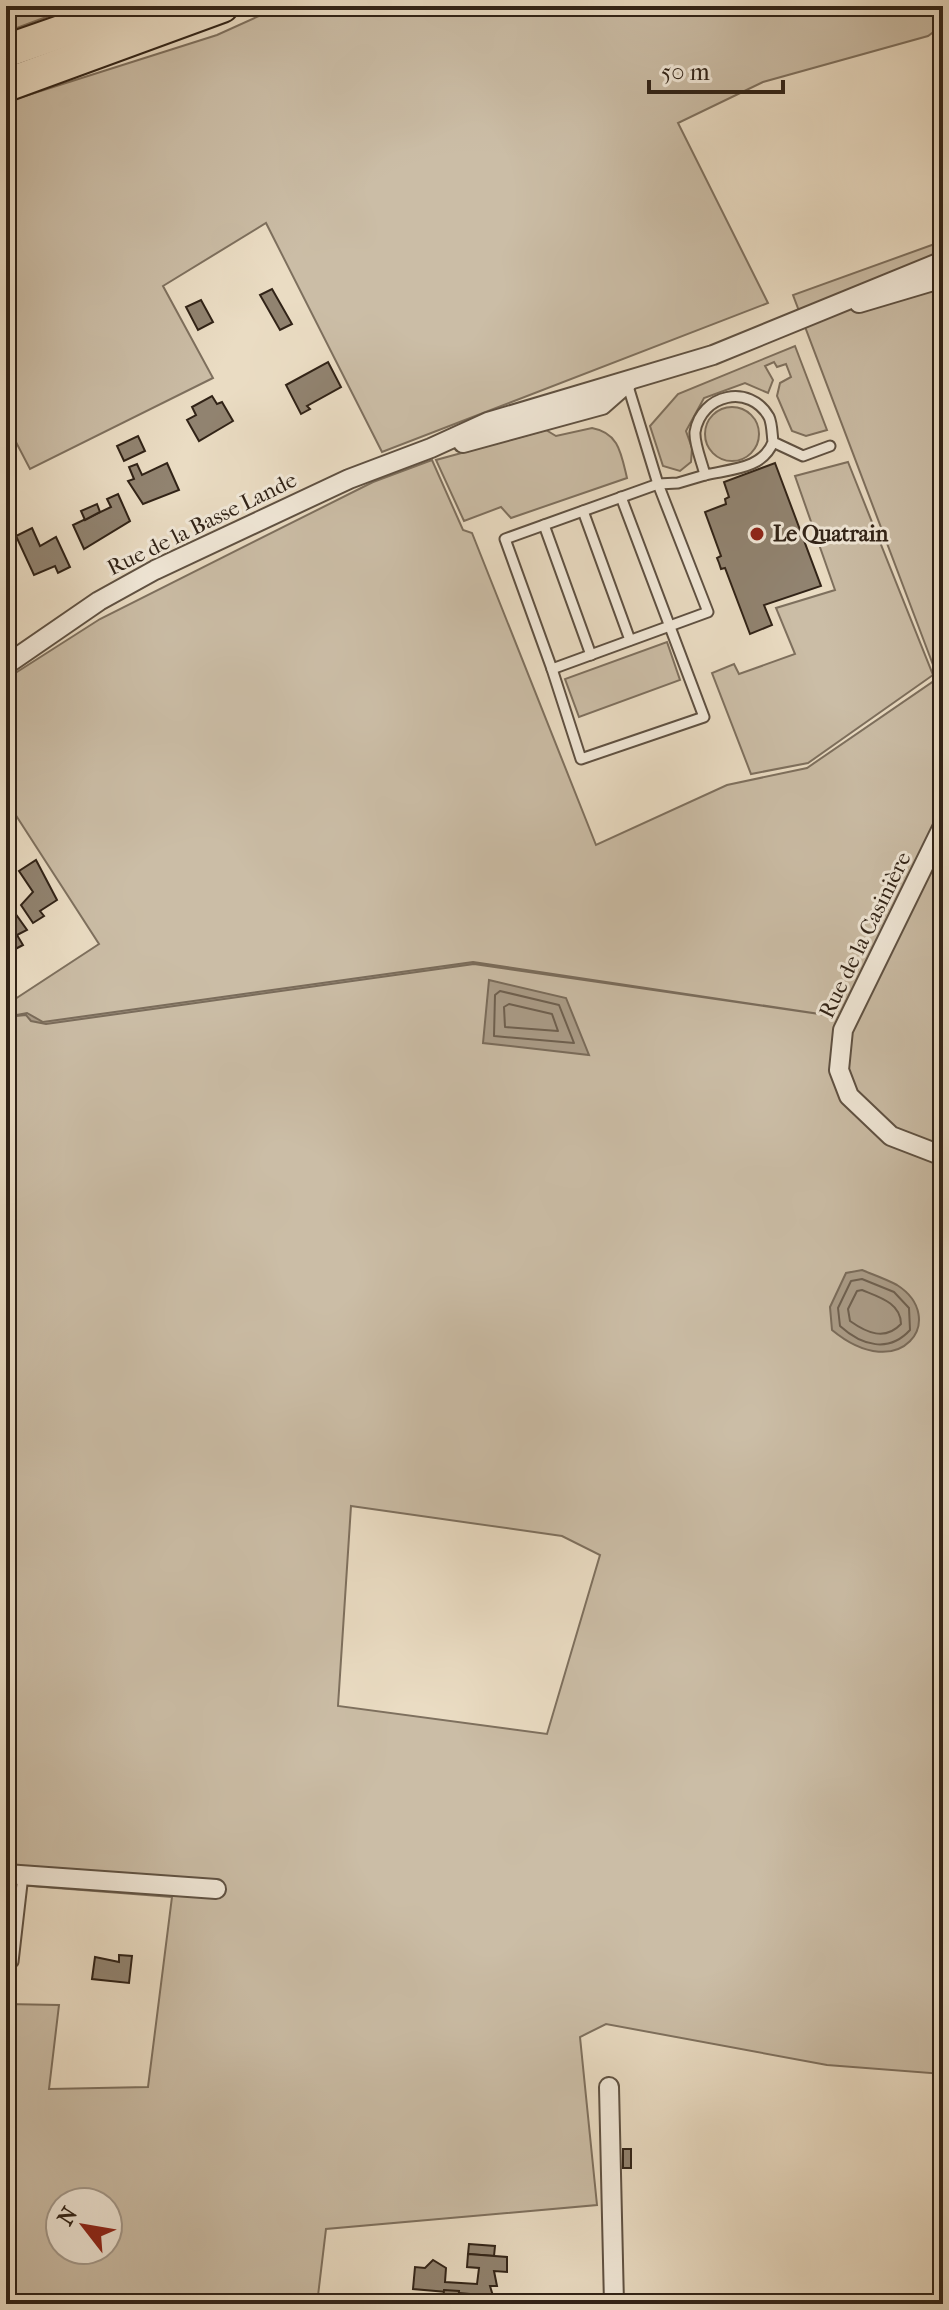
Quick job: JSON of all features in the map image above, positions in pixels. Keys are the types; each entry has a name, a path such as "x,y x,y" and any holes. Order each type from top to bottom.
{"highway":[{"path":"6,51 135,6"},
{"path":"6,85 222,6"}],"street":[{"name":"Rue de la Basse Lande","path":"6,665 99,601 155,570 349,479 431,448 565,418 602,405 627,383 713,355 943,261"},
{"name":"Rue de la Basse Lande","path":"817,313 943,278"},
{"name":"Rue de la Casinière","path":"943,826 843,1030 839,1070 849,1096 891,1136 943,1156"},
{"path":"14,1875 216,1889"},
{"path":"609,2087 614,2304"}],"lane":[{"path":"552,669 708,612 658,484 627,383"},
{"path":"621,497 704,717 581,759 505,539 621,497 658,484 678,483 755,464 768,455 773,442 770,419 755,400 732,394 712,403 700,418 695,434 705,475"},
{"path":"773,442 803,456 830,446"},
{"path":"583,511 630,640"},
{"path":"544,525 591,655"},
{"path":"13,1962 14,1875"}],"shaded area":[{"path":"6,6 76,6 6,32"},
{"path":"281,6 943,6 943,25 928,36 763,82 678,123 768,303 382,452 266,223 163,286 213,378 30,469 6,423 6,102 217,35"},
{"path":"943,241 943,2074 827,2065 606,2024 580,2037 597,2205 326,2229 317,2304 6,2304 6,2004 59,2005 49,2089 148,2087 172,1897 6,1884 6,1005 99,944 6,800 6,679 100,619 373,482 432,460 463,530 472,533 596,845 727,785 807,768 938,678 793,295","holes":["351,1506 562,1536 600,1555 547,1734 338,1706"]},
{"path":"795,346 827,430 806,436 792,431 777,396 780,383 791,377 786,364 777,367 774,362 765,366 773,380 768,393 745,383 704,398 686,431 692,448 691,462 680,471 663,466 650,426 678,394"},
{"path":"732,407 751,415 759,434 751,453 732,461 713,453 705,434 713,415"},
{"path":"592,428 613,439 627,478 511,518 501,507 464,521 436,460 546,430 556,436"},
{"path":"848,462 933,675 808,763 751,774 712,673 734,664 739,674 795,654 776,608 835,590 795,476"},
{"path":"667,642 680,680 579,717 565,679"}],"water":[{"path":"473,962 833,1016 474,964 46,1024 31,1021 26,1015 6,1017 27,1013 43,1022"},
{"path":"489,980 566,998 589,1055 483,1043"},
{"path":"862,1270 897,1285 912,1299 918,1314 917,1329 910,1341 897,1350 879,1352 857,1346 832,1330 830,1307 846,1273"}],"building":[{"path":"272,289 292,324 280,330 260,295"},
{"path":"201,300 213,322 198,330 186,307"},
{"path":"328,362 341,387 307,406 310,409 301,414 286,385"},
{"path":"212,396 217,404 222,402 233,421 199,441 187,420 196,415 192,407"},
{"path":"138,436 145,451 124,461 117,446"},
{"path":"167,463 179,490 143,504 128,481 134,479 129,467 137,464 142,475"},
{"name":"Le Quatrain","path":"775,463 821,586 764,605 772,625 750,634 725,568 721,569 717,558 721,556 705,512 726,504 725,499 729,497 724,482"},
{"path":"118,494 130,521 84,549 73,525 111,507 107,499"},
{"path":"97,504 100,512 85,520 81,511"},
{"path":"32,528 40,546 56,537 70,567 58,573 55,566 34,575 16,536"},
{"path":"36,860 57,900 40,911 44,916 33,923 21,905 33,892 19,871"},
{"path":"15,913 27,930 17,935 23,945 6,954 6,919"},
{"path":"119,1955 132,1956 129,1983 92,1979 95,1957 119,1962"},
{"path":"623,2149 631,2149 631,2168 623,2168"},
{"path":"469,2244 495,2246 494,2256 468,2254"},
{"path":"468,2254 507,2257 507,2272 494,2271 497,2286 490,2286 493,2296 413,2289 415,2267 425,2268 433,2260 446,2268 445,2282 477,2284 479,2268 467,2267"},
{"path":"444,2290 459,2291 458,2304 443,2303"}],"place":[{"name":"Le Quatrain","path":"757,534"}]}
